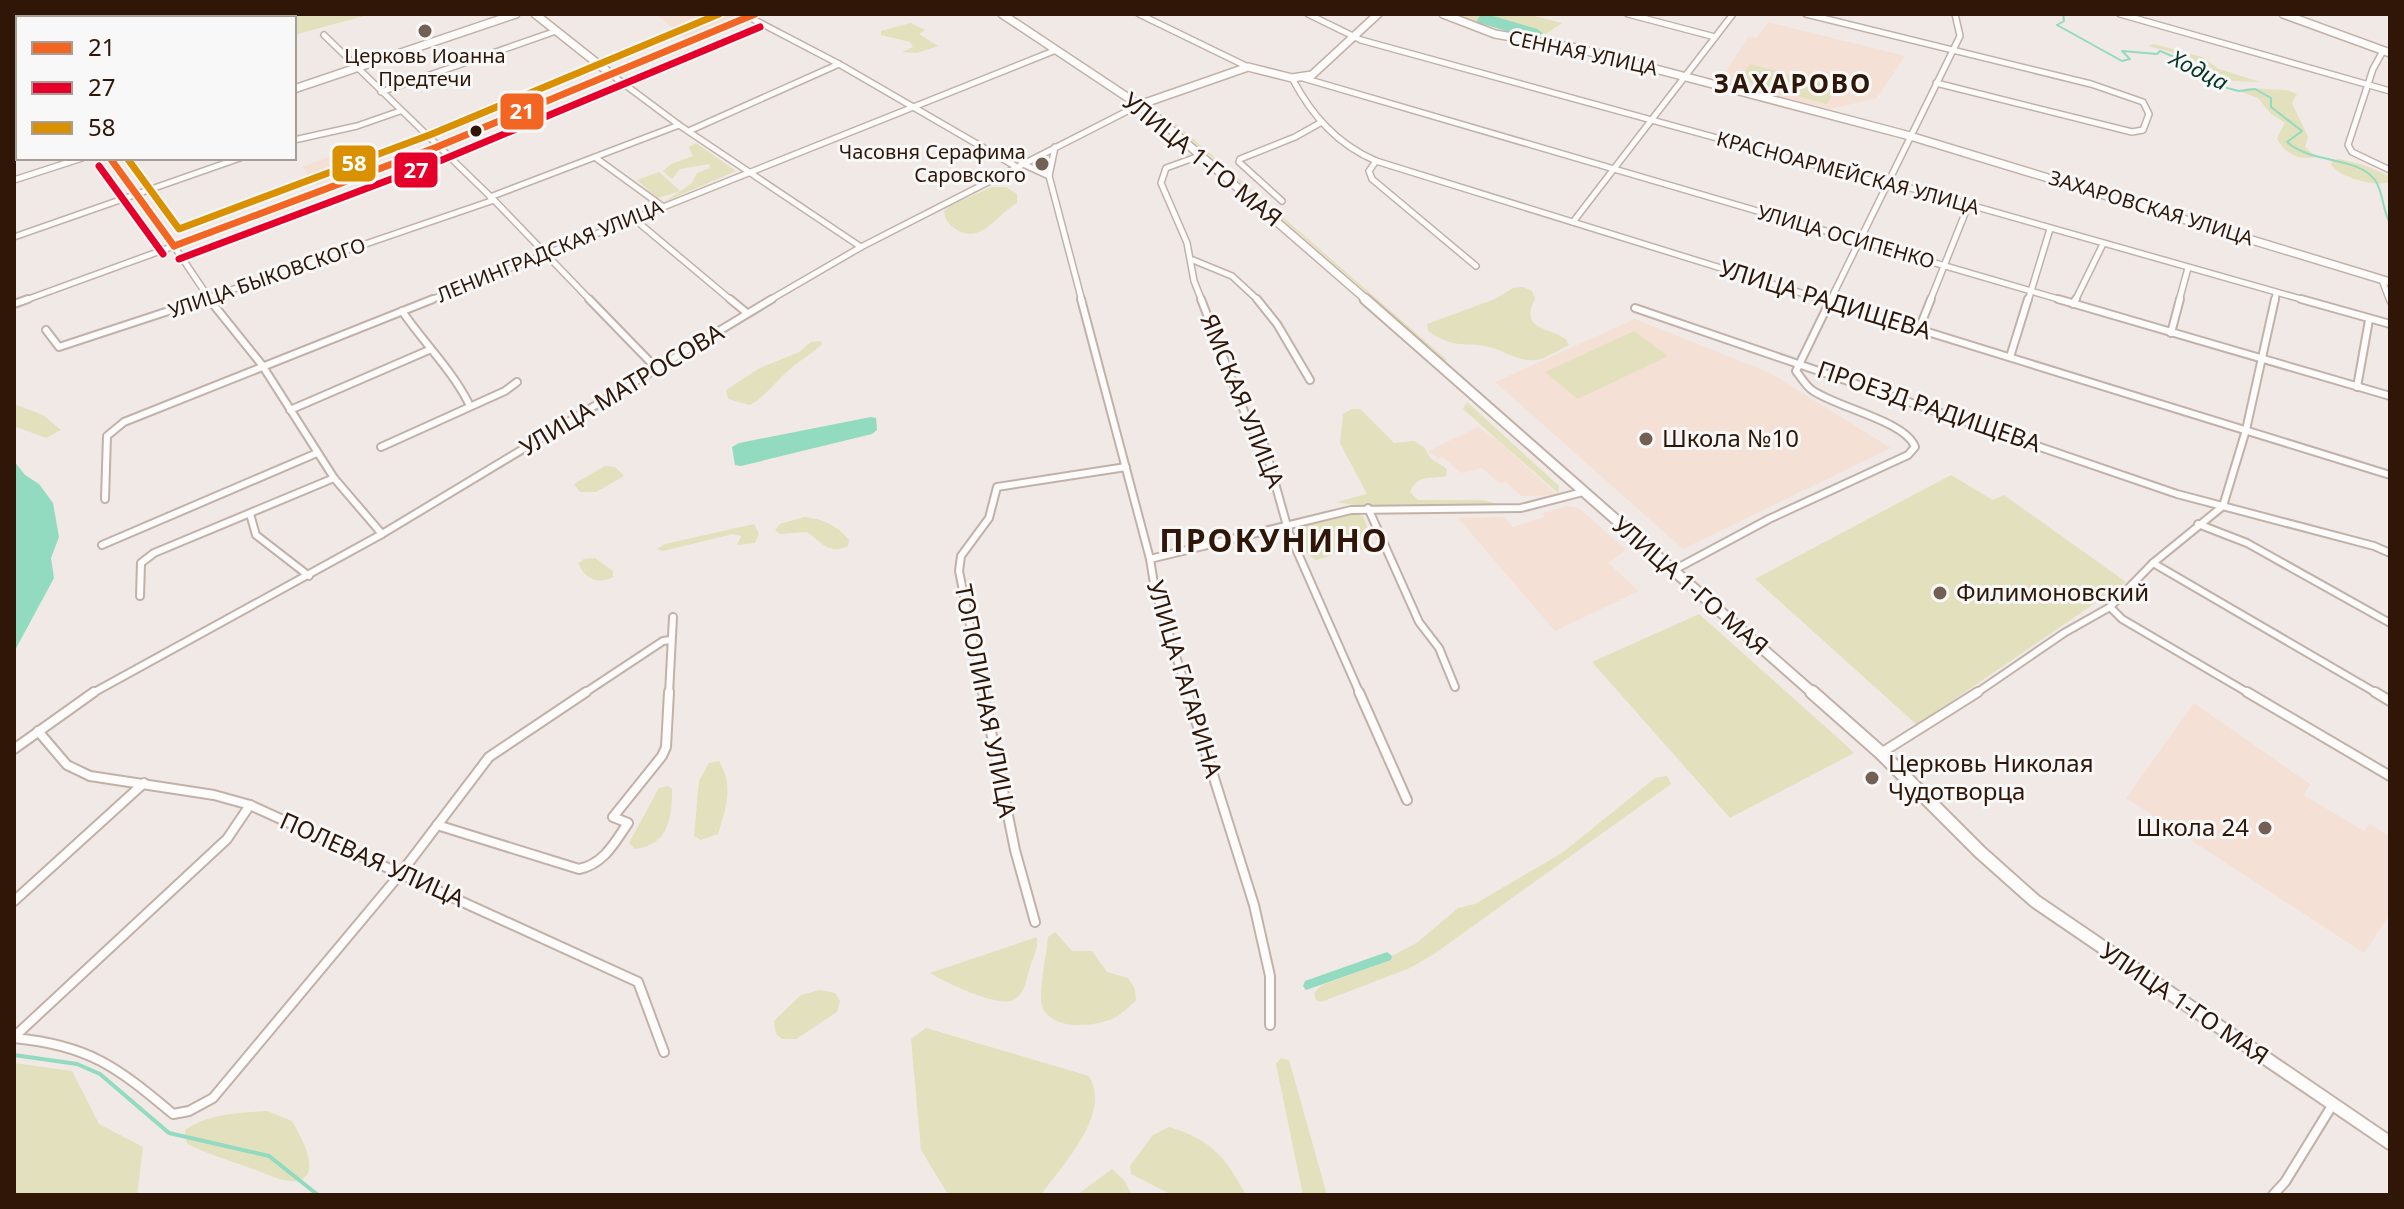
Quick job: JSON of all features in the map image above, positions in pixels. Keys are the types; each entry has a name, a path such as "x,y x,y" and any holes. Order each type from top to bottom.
{"street":[{"path":"296,88 516,14"},
{"path":"535,14 679,125 691,130 861,247"},
{"name":"УЛИЦА 1-ГО МАЯ","path":"1002,14 1139,105 1202,155 1881,753 1980,852 2035,901 2390,1143"},
{"path":"1139,14 1248,67 1292,78 1303,78 1320,69 1378,14"},
{"name":"КРАСНОАРМЕЙСКАЯ УЛИЦА","path":"1308,14 1354,37 1866,179 1889,182 2390,324"},
{"name":"СЕННАЯ УЛИЦА","path":"1443,14 1495,34 1576,48 1910,136"},
{"path":"1628,14 1715,37"},
{"path":"1573,222 1733,14"},
{"path":"1806,14 2091,84 2138,100 2148,108 2149,114 2143,130 2132,132 1936,83"},
{"path":"1672,571 1769,519 1908,455 1915,447 1913,441 1900,431 1812,390 1796,371 1961,31 1955,14"},
{"path":"2123,14 2390,91"},
{"path":"2283,14 2386,52 2368,84 2348,142 2352,152 2390,170"},
{"path":"14,304 437,147 752,16 1018,164 1049,176"},
{"path":"381,92 556,31"},
{"path":"324,35 492,198 658,370"},
{"name":"ЛЕНИНГРАДСКАЯ УЛИЦА","path":"105,499 107,436 124,422 1056,50"},
{"path":"691,130 839,64"},
{"name":"УЛИЦА МАТРОСОВА","path":"14,749 94,692 382,534 861,247 1018,164 1139,105 1248,67"},
{"name":"УЛИЦА РАДИЩЕВА","path":"1292,78 1308,110 1358,155 2390,475"},
{"name":"УЛИЦА ОСИПЕНКО","path":"1303,78 2390,396"},
{"path":"296,140 357,126 400,111"},
{"path":"1282,201 1239,162 1240,159 1295,137 1320,123"},
{"name":"УЛИЦА БЫКОВСКОГО","path":"46,330 59,347 210,300 492,198 679,125"},
{"name":"ЗАХАРОВСКАЯ УЛИЦА","path":"1910,136 2386,281"},
{"name":"УЛИЦА ГАГАРИНА","path":"1055,147 1049,176 1150,559 1155,590 1254,905 1270,976 1270,1025"},
{"name":"ЯМСКАЯ УЛИЦА","path":"1202,155 1166,169 1161,176 1162,192 1193,260 1194,281 1250,427 1264,444 1289,524 1289,533 1407,800"},
{"path":"596,158 662,206"},
{"path":"14,180 76,160"},
{"path":"111,160 210,300 262,365 334,478 382,534"},
{"path":"14,237 234,160"},
{"path":"1376,161 1369,171 1372,179 1476,266"},
{"path":"1919,329 1968,206"},
{"path":"633,218 747,313"},
{"path":"2010,357 2050,229"},
{"path":"2073,304 2103,244"},
{"path":"1193,260 1229,275 1255,298 1281,328 1310,380"},
{"path":"2171,333 2188,268"},
{"path":"2386,281 2390,301"},
{"path":"1881,753 1950,711 2064,633 2110,607 2153,563 2223,506 2246,430 2276,294"},
{"name":"ПРОЕЗД РАДИЩЕВА","path":"1635,308 2177,494 2374,546 2390,553"},
{"path":"402,311 429,350 457,379 469,404"},
{"path":"2357,387 2369,320"},
{"path":"290,410 429,350"},
{"path":"381,447 469,404 505,391 517,382"},
{"path":"102,545 317,453"},
{"name":"ТОПОЛИНАЯ УЛИЦА","path":"1035,922 1015,850 959,571 961,556 989,518 997,487 1126,467"},
{"path":"140,596 141,563 150,557 334,478"},
{"path":"1150,559 1331,513 1368,508 1521,508 1583,492"},
{"path":"1368,508 1419,622 1439,648 1455,687"},
{"path":"250,514 256,535 309,576"},
{"path":"2198,524 2237,538 2390,623"},
{"path":"2153,563 2390,701"},
{"path":"2110,607 2122,619 2390,776"},
{"path":"437,825 579,869 599,863 628,823 613,817 666,747 673,617"},
{"path":"14,1037 53,1040 96,1053 122,1070 173,1114 189,1111 213,1098 401,873 489,757 670,640"},
{"name":"ПОЛЕВАЯ УЛИЦА","path":"38,731 52,751 90,776 214,795 250,805 638,982 664,1052"},
{"path":"14,901 144,783"},
{"path":"14,1037 227,839 250,805"},
{"path":"2273,1195 2285,1182 2333,1104"}],"shaded area":[{"path":"371,14 296,34 296,16 213,16"},
{"path":"655,14 739,14 686,39"},
{"path":"1449,14 1526,14 1562,23 1546,34 1490,15 1477,24 1518,36 1484,28"},
{"path":"1490,15 1543,33 1534,39 1476,22 1480,16"},
{"path":"1768,22 1905,56 1877,98 1831,109 1719,81 1749,36 1757,38"},
{"path":"911,23 925,30 919,34 938,46 917,53 902,52 913,47 910,42 881,35 881,31"},
{"path":"2154,44 2202,57 2219,69 2260,82 2232,81 2186,56 2148,46"},
{"path":"1750,64 1837,88 1827,104 1739,80"},
{"path":"2248,88 2287,90 2297,94 2292,103 2308,137 2305,147 2316,157 2298,157 2284,148 2277,138 2285,123 2270,113 2258,98 2239,91"},
{"path":"1172,123 1175,123 1447,360"},
{"path":"696,143 736,171 664,202 692,183 697,173 710,168 709,164 680,169 672,179 663,171 671,164 693,156 689,147"},
{"path":"331,156 346,174 316,185 302,167"},
{"path":"2339,159 2389,176 2390,182 2367,182 2350,177 2331,165 2332,161"},
{"path":"659,172 678,192 657,198 637,180"},
{"path":"992,187 1006,187 1017,194 1017,203 979,232 962,233 948,222 944,211 949,206"},
{"path":"1523,287 1532,291 1535,299 1531,309 1533,322 1566,339 1569,345 1541,359 1528,360 1493,348 1446,341 1428,331 1427,324 1495,299 1513,288"},
{"name":"Школа №10","path":"1635,319 1770,373 1891,448 1683,549 1495,382"},
{"path":"1634,331 1668,356 1578,399 1545,372"},
{"path":"820,341 822,344 818,348 750,405 728,399 726,390 758,369 799,352 811,342"},
{"path":"1467,402 1559,486 1558,493 1463,409"},
{"path":"14,404 43,415 61,430 46,438 14,426"},
{"path":"1360,409 1394,443 1414,441 1424,447 1430,458 1447,469 1446,476 1425,478 1413,486 1410,492 1418,500 1483,500 1500,505 1362,506 1336,502 1367,494 1340,443 1343,414"},
{"path":"876,418 877,430 872,434 735,465 732,447 739,443"},
{"path":"1478,427 1499,441 1557,495 1521,496 1506,482 1499,483 1482,468 1461,473 1443,457 1438,459 1428,451"},
{"path":"14,461 25,475 39,484 53,503 59,537 51,558 54,578 14,652 16,535"},
{"path":"605,466 615,467 624,476 596,492 580,492 574,484"},
{"name":"Филимоновский","path":"1951,475 1993,500 2004,495 2126,582 1917,725 1755,579"},
{"path":"1567,506 1579,508 1626,550 1608,563 1639,591 1555,631 1458,518 1504,517 1513,527"},
{"path":"1351,513 1363,516 1374,545 1362,550 1348,545 1316,560 1304,550 1295,526"},
{"path":"804,517 834,527 849,540 848,546 831,548 807,532 780,534 775,530 780,524"},
{"path":"754,524 759,534 755,543 737,545 741,536 733,534 663,551 657,549 665,544"},
{"path":"595,558 613,571 613,577 597,580 584,573 578,563"},
{"path":"1699,614 1854,753 1730,818 1592,662"},
{"name":"Школа 24","path":"2194,703 2310,784 2304,795 2364,831 2370,824 2390,837 2390,914 2364,953 2126,798"},
{"path":"719,761 726,779 726,806 718,834 701,840 694,836 699,781 709,763"},
{"path":"1667,776 1671,784 1434,954 1410,968 1321,1002 1316,1000 1314,993 1322,985 1391,960 1392,956 1418,942 1458,908 1475,904 1562,853 1655,778"},
{"path":"668,786 672,789 672,800 666,829 655,842 635,849 629,843 659,788"},
{"path":"1055,932 1072,951 1092,951 1107,972 1128,978 1135,989 1136,1001 1116,1017 1087,1025 1064,1024 1047,1014 1041,1000 1042,982 1048,937"},
{"path":"1037,937 1025,985 1021,994 1013,1000 1006,1002 984,997 930,973"},
{"path":"1387,952 1392,956 1391,960 1306,990 1303,986 1305,981"},
{"path":"820,990 835,993 840,1001 837,1012 796,1039 782,1039 776,1034 774,1021 801,995"},
{"path":"926,1028 1089,1076 1094,1091 1090,1122 1072,1154 1041,1195 950,1195 946,1191 921,1150 911,1039"},
{"path":"1281,1058 1289,1060 1327,1195 1303,1195 1276,1064"},
{"path":"14,1063 72,1071 99,1124 143,1147 137,1195 14,1195"},
{"path":"267,1111 292,1121 308,1154 309,1172 304,1178 296,1181 280,1179 187,1144 185,1130 204,1120"},
{"path":"1169,1127 1207,1144 1224,1160 1246,1195 1172,1195 1131,1174 1130,1166 1153,1135"},
{"path":"1112,1169 1124,1180 1132,1195 1077,1195"}],"waterway":[{"name":"Ходца","path":"2063,14 2064,21 2057,25 2122,61 2130,59 2122,51 2157,54 2160,51 2213,73 2227,88 2239,91 2255,89 2271,98 2271,107 2302,131 2287,142 2309,154 2357,167 2375,180 2390,223"},
{"path":"14,1055 77,1064 100,1074 169,1133 269,1156 318,1195"}],"transit line":[{"name":"58","path":"128,160 179,229 432,134 719,14"},
{"name":"21","path":"174,246 437,147 755,14"},
{"name":"27","path":"179,259 442,160 760,27"},
{"name":"21","path":"111,160 174,246"},
{"name":"27","path":"99,166 163,254"}],"place":[{"name":"Церковь Иоанна Предтечи","path":"425,31"},
{"name":"Часовня Серафима Саровского","path":"1042,164"},
{"name":"Школа №10","path":"1646,439"},
{"name":"Филимоновский","path":"1940,593"},
{"name":"Церковь Николая Чудотворца","path":"1872,778"},
{"name":"Школа 24","path":"2265,828"}],"district":[{"name":"ЗАХАРОВО","path":"1793,84"},
{"name":"ПРОКУНИНО","path":"1274,541"}]}
